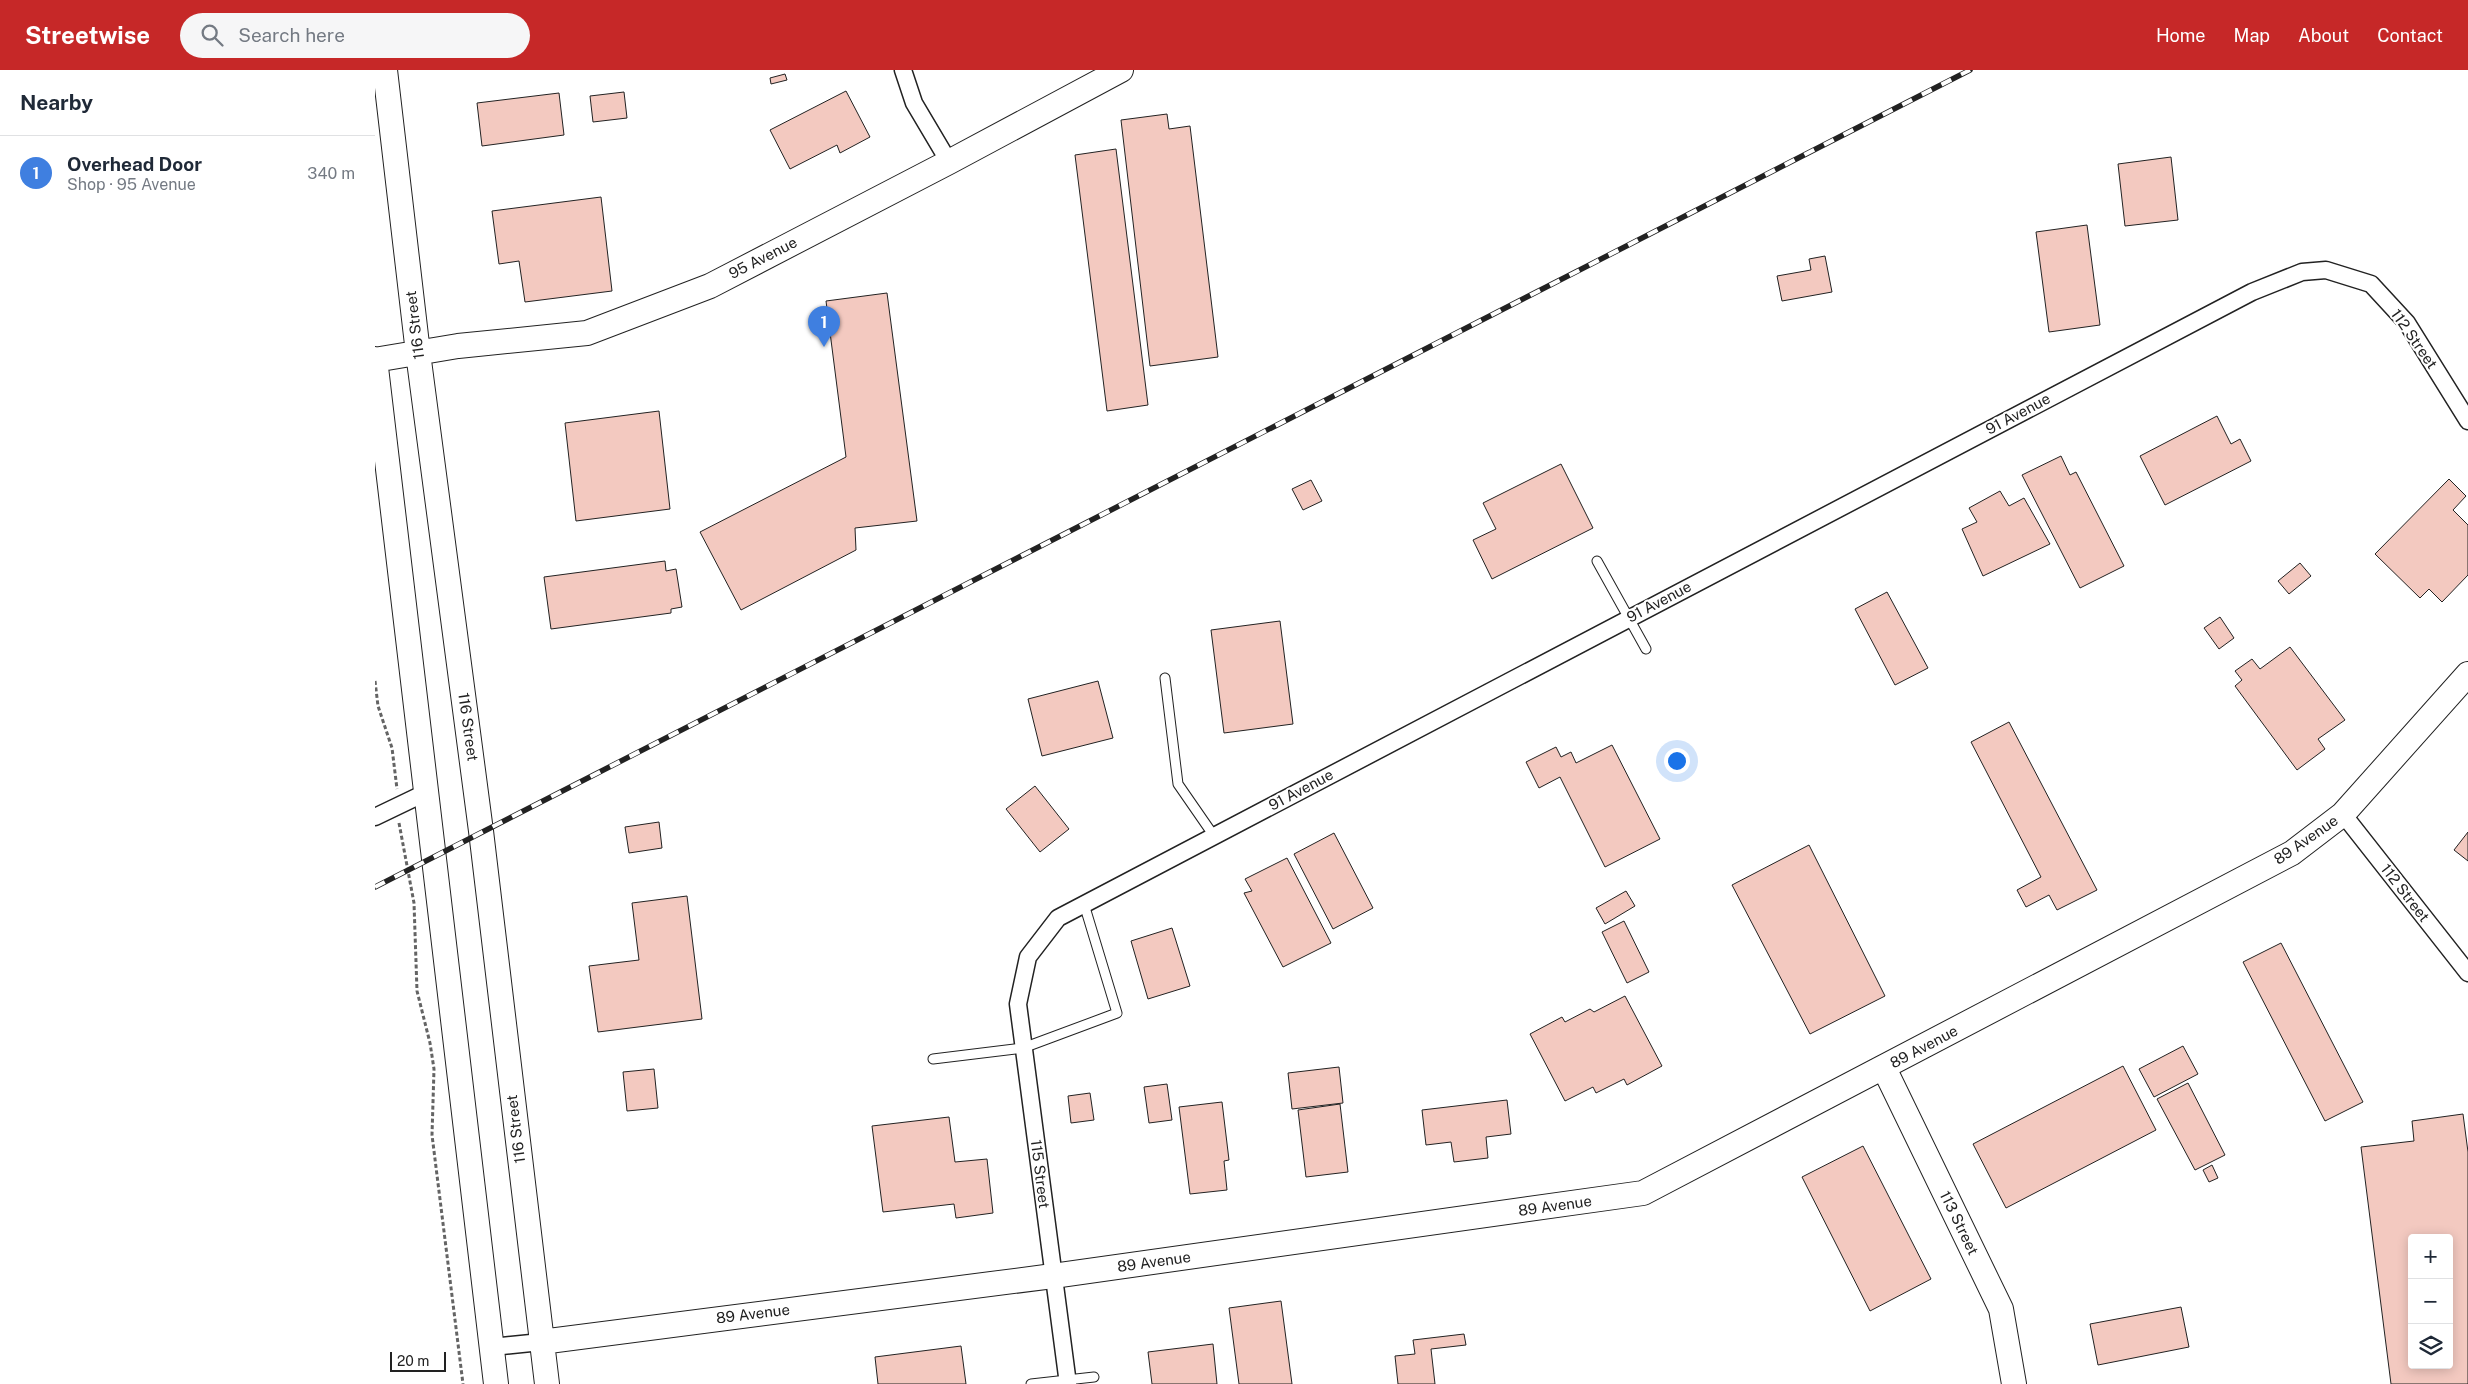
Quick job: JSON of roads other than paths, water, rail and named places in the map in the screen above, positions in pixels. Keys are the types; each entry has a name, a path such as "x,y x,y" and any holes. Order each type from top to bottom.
{"street":[{"name":"116 Street","path":"385,70 418,353 481,831 547,1384"},
{"path":"903,70 914,102 949,162"},
{"name":"95 Avenue","path":"375,360 458,346 587,333 710,286 1121,70"},
{"name":"112 Street","path":"2316,271 2325,270 2371,284 2407,323 2468,421"},
{"name":"91 Avenue","path":"1026,965 1028,957 1058,918 1084,904 2252,292 2302,272 2316,271"},
{"path":"375,360 496,1384"},
{"name":"89 Avenue","path":"492,1347 1053,1276 1643,1193 2292,853 2343,814 2468,674"},
{"path":"375,817 427,792"},
{"name":"112 Street","path":"2343,814 2468,973"},
{"name":"115 Street","path":"1026,965 1018,1004 1068,1382"},
{"name":"113 Street","path":"1884,1068 2001,1309 2014,1384"}],"lane":[{"path":"1597,561 1646,649"},
{"path":"1165,678 1179,784 1214,836"},
{"path":"933,1059 1023,1048 1117,1013 1084,904"},
{"path":"1031,1384 1068,1382 1094,1377"}],"railway":[{"path":"375,887 1970,70"}],"place":[{"name":"Overhead Door","path":"824,347"}]}
